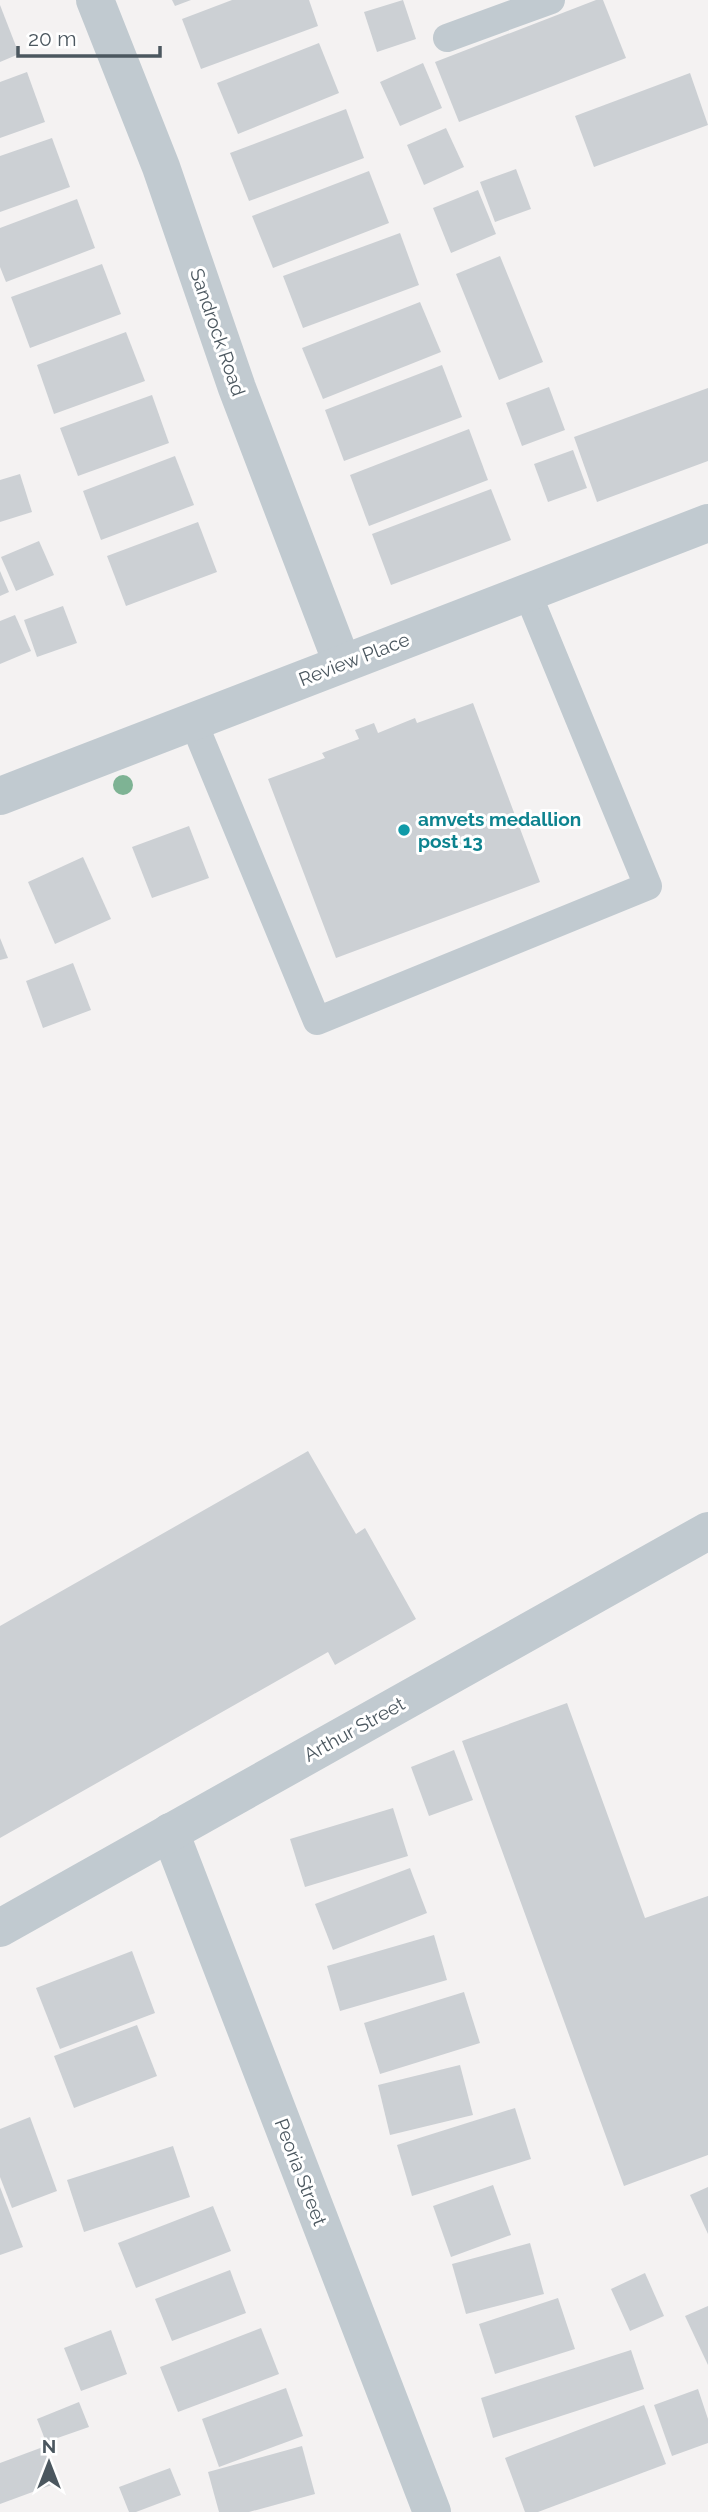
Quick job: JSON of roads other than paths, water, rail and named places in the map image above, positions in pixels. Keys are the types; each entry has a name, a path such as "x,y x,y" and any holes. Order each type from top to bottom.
{"street":[{"name":"Sandrock Road","path":"95,0 161,167 237,388 342,663"},
{"name":"Review Place","path":"0,796 708,523"},
{"name":"Arthur Street","path":"0,1928 708,1531"},
{"name":"Peoria Street","path":"170,1832 432,2512"}],"lane":[{"path":"447,38 551,0"},
{"path":"193,721 317,1021 648,886 527,592"}],"place":[{"name":"amvets medallion post 13","path":"404,830"}]}
